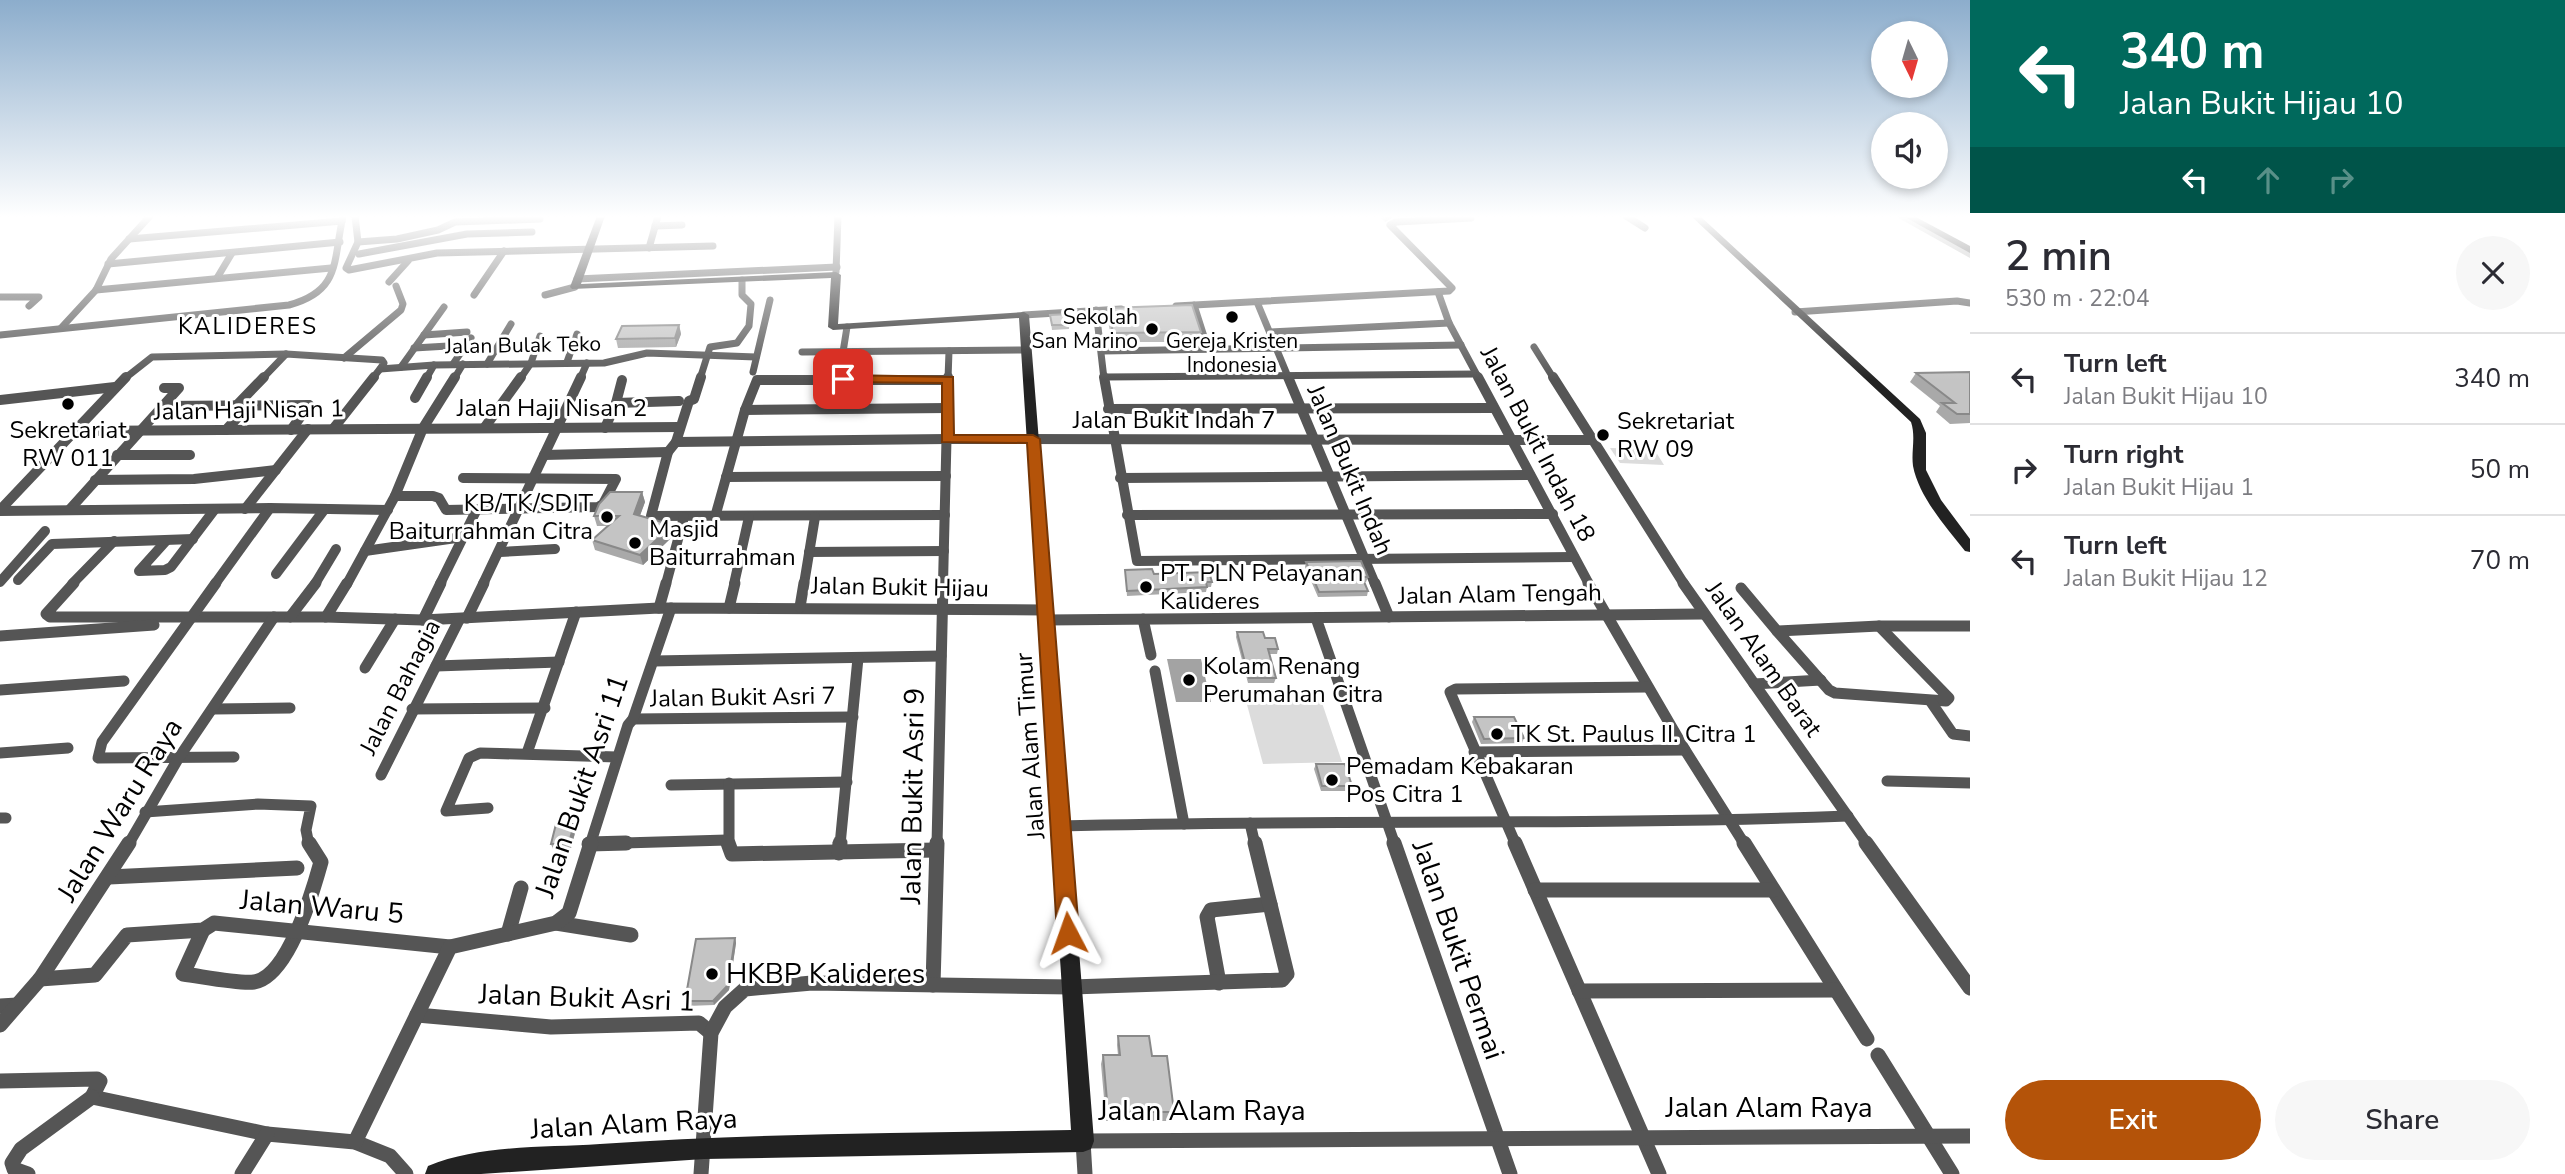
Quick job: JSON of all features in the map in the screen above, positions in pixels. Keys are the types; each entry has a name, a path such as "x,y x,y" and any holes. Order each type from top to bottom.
{"street":[{"path":"61,328 96,290 105,271"},
{"path":"217,278 221,271"},
{"path":"96,290 299,271"},
{"path":"0,335 289,304 309,299 320,292 330,271"},
{"path":"344,358 401,310 403,304 392,284 401,271"},
{"path":"474,295 491,271"},
{"path":"576,283 580,271"},
{"path":"545,295 576,283 836,271"},
{"path":"664,279 742,280 836,271"},
{"path":"836,271 831,325 847,327 1132,308"},
{"name":"Jalan Bukit Indah 18","path":"1435,271 1452,288 1438,292 1448,323 1605,614 1685,750 1867,1039"},
{"path":"1752,271 1916,421 1921,435 1919,467 1925,482 1970,548"},
{"path":"616,402 684,401 694,398 710,347 737,343 749,326 751,304 742,295 742,280"},
{"path":"1169,306 1438,292"},
{"path":"0,297 38,297 29,306"},
{"path":"753,372 770,300"},
{"name":"Jalan Bukit Indah","path":"1257,302 1389,617"},
{"path":"1795,312 1967,302"},
{"path":"1194,305 1208,349"},
{"path":"401,367 444,307"},
{"path":"1096,310 1108,409 1126,515 1135,558 1142,563 1574,557"},
{"name":"Jalan Alam Timur","path":"1024,315 1085,1174"},
{"path":"1270,332 1448,323"},
{"path":"487,364 511,324"},
{"path":"843,352 847,327"},
{"path":"567,362 577,334"},
{"path":"424,335 469,335 453,364"},
{"path":"485,427 531,363 540,336"},
{"path":"1102,351 1461,345"},
{"path":"414,348 448,346"},
{"name":"Jalan Alam Barat","path":"1534,347 1703,614 1970,988"},
{"path":"802,352 1027,350"},
{"name":"Jalan Bukit Asri 9","path":"933,985 950,351"},
{"name":"Jalan Bulak Teko","path":"380,369 453,364 587,363 648,353 756,357"},
{"path":"236,406 286,354"},
{"path":"0,509 115,387 141,363 152,357 286,354 382,360 384,363 380,369 333,429"},
{"name":"Jalan Bahagia","path":"381,775 412,709 500,552 587,363"},
{"path":"326,617 388,510 423,428 463,364"},
{"path":"415,398 434,365"},
{"path":"1104,377 1287,373 1476,374"},
{"path":"715,517 754,384 764,379 948,380"},
{"path":"605,428 622,380"},
{"path":"0,400 115,387"},
{"path":"69,509 179,388 164,388"},
{"path":"684,401 676,442 668,452 650,513 655,518 945,515"},
{"path":"164,406 309,405 291,430"},
{"path":"226,430 247,406"},
{"path":"745,410 948,408"},
{"path":"1108,409 1493,408"},
{"name":"Jalan Haji Nisan 2","path":"423,428 680,427"},
{"name":"Jalan Haji Nisan 1","path":"76,431 423,428"},
{"path":"245,509 307,429"},
{"name":"Jalan Bukit Indah 7","path":"676,442 947,439 1592,440"},
{"path":"544,455 668,452"},
{"path":"117,456 190,454"},
{"path":"95,480 194,480 276,470"},
{"path":"1120,478 1530,475"},
{"path":"726,477 946,476"},
{"path":"395,496 433,496 439,498 446,510 598,507 603,504 616,479 463,478"},
{"path":"234,757 98,758 98,753 102,742 270,508"},
{"path":"0,509 388,510"},
{"path":"166,541 139,571 169,569 215,509"},
{"path":"276,573 324,510"},
{"path":"423,620 476,511"},
{"path":"1126,515 1553,514"},
{"name":"Jalan Bukit Asri 11","path":"450,947 556,923 569,913 617,757 654,661 684,517"},
{"path":"729,608 749,517"},
{"path":"800,607 815,517"},
{"path":"0,582 45,531"},
{"path":"365,551 463,537"},
{"path":"18,580 52,544 193,539"},
{"path":"114,541 46,614 50,617 326,617 423,620 665,608"},
{"path":"290,617 321,576 336,549"},
{"path":"500,552 555,549"},
{"path":"809,552 944,551"},
{"path":"1741,588 1829,690 1835,693 1946,701 1949,698 1879,626"},
{"name":"Jalan Bukit Hijau","path":"665,608 943,609 1045,615"},
{"path":"527,753 545,708 576,612"},
{"name":"Jalan Alam Tengah","path":"1045,615 1143,619 1703,614"},
{"name":"Jalan Waru Raya","path":"0,1025 40,979 109,877 178,759 274,617"},
{"name":"Jalan Bukit Permai","path":"1316,618 1510,1174"},
{"path":"365,668 395,619"},
{"path":"1143,619 1151,655"},
{"path":"0,636 167,624"},
{"path":"1777,631 1879,626 1970,626"},
{"path":"654,661 941,656"},
{"path":"839,853 859,658"},
{"path":"436,666 559,662"},
{"path":"1155,671 1184,824"},
{"path":"1754,684 1821,680"},
{"path":"0,690 124,681"},
{"path":"1647,687 1456,689 1450,692 1659,1174"},
{"path":"1931,702 1953,734 1970,736"},
{"path":"214,709 290,708"},
{"path":"412,709 545,708"},
{"name":"Jalan Bukit Asri 7","path":"633,719 853,717"},
{"path":"0,753 68,748"},
{"path":"1474,752 1685,750"},
{"path":"488,808 446,811 469,758 480,753 617,757"},
{"path":"1887,781 1970,783"},
{"path":"671,785 847,782"},
{"path":"729,783 727,840 732,854 739,856 936,850"},
{"path":"145,812 302,803 311,806 305,829 306,838 308,846 321,862 296,932 273,970 254,982 183,974 203,930"},
{"path":"1060,826 1730,820 1848,816"},
{"path":"701,1174 711,1033 725,1007 745,989 767,985 813,984 1072,987 1282,980 1287,974 1250,823"},
{"path":"589,844 727,840"},
{"path":"109,877 298,868"},
{"path":"508,934 521,888"},
{"path":"1535,890 1773,890"},
{"path":"1219,983 1206,921 1211,910 1270,904"},
{"name":"Jalan Waru 5","path":"40,979 95,975 127,935 203,930 214,923 450,947"},
{"path":"556,923 631,936"},
{"path":"355,1142 450,947"},
{"path":"1578,991 1836,990"},
{"path":"0,1006 17,1005"},
{"name":"Jalan Bukit Asri 1","path":"416,1015 551,1027 699,1023 711,1033"},
{"path":"1878,1055 1952,1174"},
{"path":"0,1081 100,1081 99,1089 93,1097 21,1149 12,1163 14,1169 28,1174"},
{"path":"93,1097 267,1134 355,1142 390,1156 406,1174"},
{"path":"242,1174 267,1134"},
{"name":"Jalan Alam Raya","path":"436,1174 479,1163 704,1148 1083,1141 1970,1136"}],"shaded area":[{"path":"1610,448 1654,449 1664,465 1620,463"},
{"name":"Kolam Renang Perumahan Citra","path":"1167,659 1201,659 1211,702 1176,702"},
{"path":"1321,700 1342,762 1263,764 1246,701"}],"building":[{"path":"1192,305 1201,332 1113,333 1108,308"},
{"path":"1070,314 1070,325 1052,325 1050,315"},
{"path":"679,325 675,338 616,339 622,326"},
{"path":"1970,372 1970,414 1957,414 1942,403 1955,403 1916,373"},
{"path":"610,492 642,492 634,514 669,524 668,529 640,555 592,540 619,516 594,516 599,504"},
{"path":"1361,561 1368,577 1362,577 1368,591 1319,592 1306,562"},
{"path":"1152,569 1154,574 1209,572 1212,582 1206,582 1207,587 1127,591 1125,570"},
{"path":"1237,632 1263,632 1265,638 1275,638 1278,649 1268,649 1276,678 1249,678"},
{"path":"1474,717 1514,717 1524,738 1484,739"},
{"name":"Pemadam Kebakaran Pos Citra 1","path":"1316,764 1345,764 1352,786 1322,786"},
{"path":"556,824 574,824 569,843 551,844"},
{"name":"HKBP Kalideres","path":"735,938 728,985 713,1001 685,1001 696,939"},
{"path":"1118,1036 1149,1036 1152,1056 1167,1056 1174,1112 1108,1112 1103,1055 1120,1055"}],"place":[{"name":"Gereja Kristen Indonesia","path":"1232,317"},
{"name":"Sekolah San Marino","path":"1152,329"},
{"name":"Sekretariat RW 011","path":"68,404"},
{"name":"Sekretariat RW 09","path":"1603,435"},
{"name":"KB/TK/SDIT Baiturrahman Citra","path":"607,517"},
{"name":"Masjid Baiturrahman","path":"635,543"},
{"name":"PT. PLN Pelayanan Kalideres","path":"1146,587"},
{"name":"Kolam Renang Perumahan Citra","path":"1189,680"},
{"name":"TK St. Paulus II. Citra 1","path":"1497,734"},
{"name":"Pemadam Kebakaran Pos Citra 1","path":"1332,780"},
{"name":"HKBP Kalideres","path":"712,974"}],"district":[{"name":"KALIDERES","path":"248,326"}],"route":[{"path":"843,379 948,380 947,439 1033,439 1068,933"}]}
